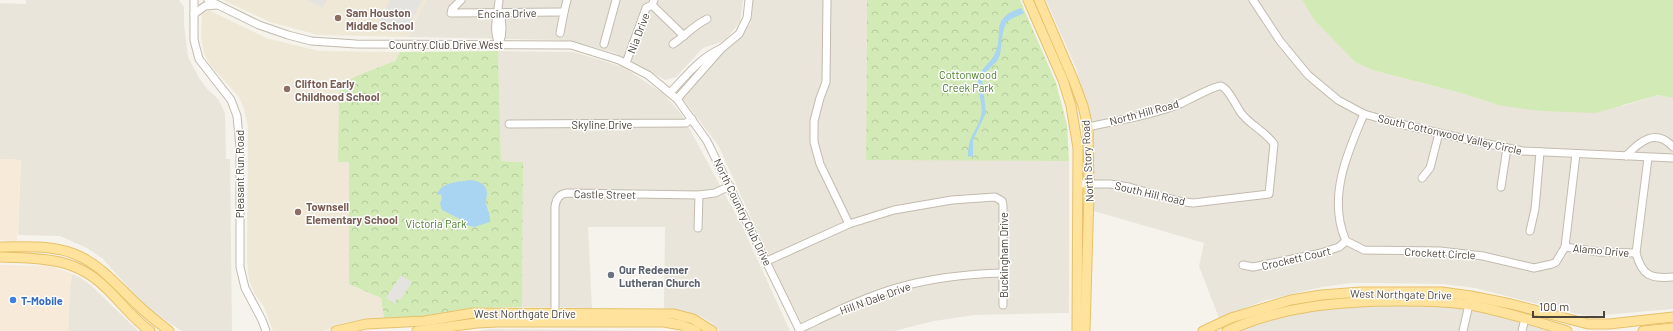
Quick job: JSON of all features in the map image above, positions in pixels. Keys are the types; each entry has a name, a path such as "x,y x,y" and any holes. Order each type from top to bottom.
{"main road":[{"name":"North Story Road","path":"1028,0 1063,80 1071,106 1078,148 1076,331"},
{"name":"North Story Road","path":"1039,0 1083,106 1088,127 1089,184 1085,331"},
{"path":"1048,45 1057,41"},
{"path":"0,247 42,247 81,256 106,274 152,318 169,331"},
{"path":"41,258 42,247"},
{"path":"0,257 41,258 71,264 105,287 142,325 150,331"},
{"path":"84,272 90,262"},
{"name":"West Northgate Drive","path":"1202,331 1231,318 1291,300 1321,295 1361,292 1442,292 1567,331"},
{"path":"119,302 126,294"},
{"name":"West Northgate Drive","path":"1227,331 1267,316 1327,304 1365,301 1470,300 1506,303 1587,328 1673,317"},
{"name":"West Northgate Drive","path":"336,331 366,324 393,327 473,313 555,318"},
{"name":"West Northgate Drive","path":"417,331 483,322 555,318 653,318 674,314 700,322 712,331"},
{"name":"West Northgate Drive","path":"653,318 696,331"},
{"path":"1643,331 1673,328"}],"street":[{"name":"Pleasant Run Road","path":"194,0 194,40 199,59 231,100 238,116 240,147 240,271 245,288 262,320 266,331"},
{"name":"Country Club Drive West","path":"208,0 272,30 316,42 356,44 571,45 603,54 626,63 648,75 677,99"},
{"name":"Encina Drive","path":"461,0 452,9 451,13 564,12"},
{"path":"499,0 498,12 502,19 502,36 499,44"},
{"path":"560,33 567,0"},
{"path":"604,44 616,0"},
{"path":"677,99 722,48 739,34 747,18 749,0"},
{"path":"767,261 849,224 820,164 814,142 814,121 826,82 827,0"},
{"name":"South Cottonwood Valley Circle","path":"1253,0 1280,41 1308,75 1338,100 1364,114 1396,123 1508,148 1540,152 1673,158"},
{"name":"Nia Drive","path":"626,63 646,8 653,2 684,36"},
{"path":"194,14 205,6 218,5"},
{"path":"673,44 696,24 707,18"},
{"path":"670,92 696,65 708,55 722,48"},
{"name":"North Hill Road","path":"1088,127 1168,108 1199,95 1215,86 1221,86 1226,89 1242,114 1269,137 1274,144 1269,194"},
{"name":"North Country Club Drive","path":"677,99 707,141 800,330"},
{"path":"1346,241 1340,225 1340,185 1349,149 1364,114"},
{"name":"Skyline Drive","path":"510,124 686,123 692,119"},
{"path":"1422,178 1431,163 1439,133"},
{"path":"1626,156 1639,143 1647,138 1661,139 1673,147"},
{"path":"1501,187 1508,148"},
{"path":"1530,231 1535,209 1540,152"},
{"name":"Crockett Circle","path":"1346,241 1364,250 1440,251 1482,256 1538,268 1556,262 1565,247 1576,154"},
{"path":"1648,158 1636,253 1639,264 1643,270 1650,275 1656,277 1673,276"},
{"name":"South Hill Road","path":"1078,184 1110,184 1129,186 1178,201 1193,203 1269,194"},
{"name":"Castle Street","path":"555,318 555,207 560,196 567,193 699,195 715,193 730,186"},
{"path":"698,228 699,195"},
{"name":"Buckingham Drive","path":"849,224 894,210 952,200 995,197 1002,201 1003,205 1003,305"},
{"name":"Crockett Court","path":"1243,265 1253,267 1320,253 1340,247 1346,241"},
{"name":"Alamo Drive","path":"1565,247 1610,253 1636,253"},
{"name":"Hill N Dale Drive","path":"800,330 859,302 895,288 955,276 1002,273"},
{"path":"1463,331 1470,300"},
{"path":"1522,331 1525,318"}],"shaded area":[{"path":"26,0 179,0 184,7 184,24 188,57 199,78 208,90 218,99 225,113 226,159 230,159 232,331 182,331 148,309 102,258 87,248 60,236 18,235 21,160 0,159 0,3 26,4"},
{"name":"Sam Houston Middle School","path":"223,0 426,0 408,37 318,35 270,22"},
{"path":"307,0 327,0 323,8"},
{"path":"390,0 422,0 406,32 389,24 387,28 378,24"},
{"path":"426,0 743,0 740,22 727,38 721,42 703,48 676,77 665,80 615,53 587,45 558,40 408,37"},
{"path":"752,0 867,0 866,159 1069,161 1069,313 974,315 934,321 894,331 806,331 782,285 718,145 682,98 751,23"},
{"path":"1046,0 1302,0 1314,20 1355,62 1372,70 1461,93 1498,105 1623,106 1658,95 1673,98 1673,309 1592,316 1577,314 1475,288 1444,284 1351,283 1322,287 1263,301 1219,318 1199,266 1204,243 1094,211 1093,125 1076,68"},
{"path":"209,10 266,38 319,51 400,52 395,61 387,65 338,162 349,162 349,284 381,298 384,318 360,320 324,331 273,331 264,307 255,294 249,280 247,263 248,127 244,108 239,97 212,67 204,54 201,37 202,14"},
{"path":"498,51 574,52 623,67 664,94 682,115 742,226 790,331 720,331 712,323 700,316 664,308 665,227 588,227 592,308 522,307 523,162 501,161"},
{"path":"0,159 21,160 17,241 0,240"},
{"path":"0,265 52,266 72,274 68,331 0,331"},
{"path":"72,274 81,278 94,288 138,331 68,331"},
{"path":"401,275 412,282 400,300 396,300 395,304 386,298"},
{"path":"1421,304 1473,310 1550,331 1239,331 1265,321 1322,308"},
{"path":"491,329 670,331 476,331"}],"green space":[{"name":"Cottonwood Creek Park","path":"867,0 1020,0 1056,83 1067,125 1069,161 866,160"},
{"path":"1302,0 1673,0 1673,98 1658,95 1596,113 1541,111 1498,105 1461,93 1372,70 1355,62 1314,20"},
{"name":"Victoria Park","path":"498,51 501,161 523,162 522,307 470,308 417,317 384,318 381,298 349,284 349,162 338,162 339,93 345,82 395,61 400,52"}],"water":[{"path":"1021,8 1024,13 1006,23 1003,32 1000,55 997,61 982,78 986,113 973,140 973,156 968,157 969,143 977,127 982,111 978,89 979,76 997,49 1000,23 1010,13"},
{"path":"471,180 480,182 486,188 486,202 490,219 490,222 474,227 466,225 464,221 442,210 440,203 442,199 441,194 437,195 442,187 451,183"}],"place":[{"name":"Sam Houston Middle School","path":"338,18"},
{"name":"Clifton Early Childhood School","path":"287,89"},
{"name":"Townsell Elementary School","path":"298,212"},
{"name":"Our Redeemer Lutheran Church","path":"611,275"},
{"name":"T-Mobile","path":"13,300"}]}
